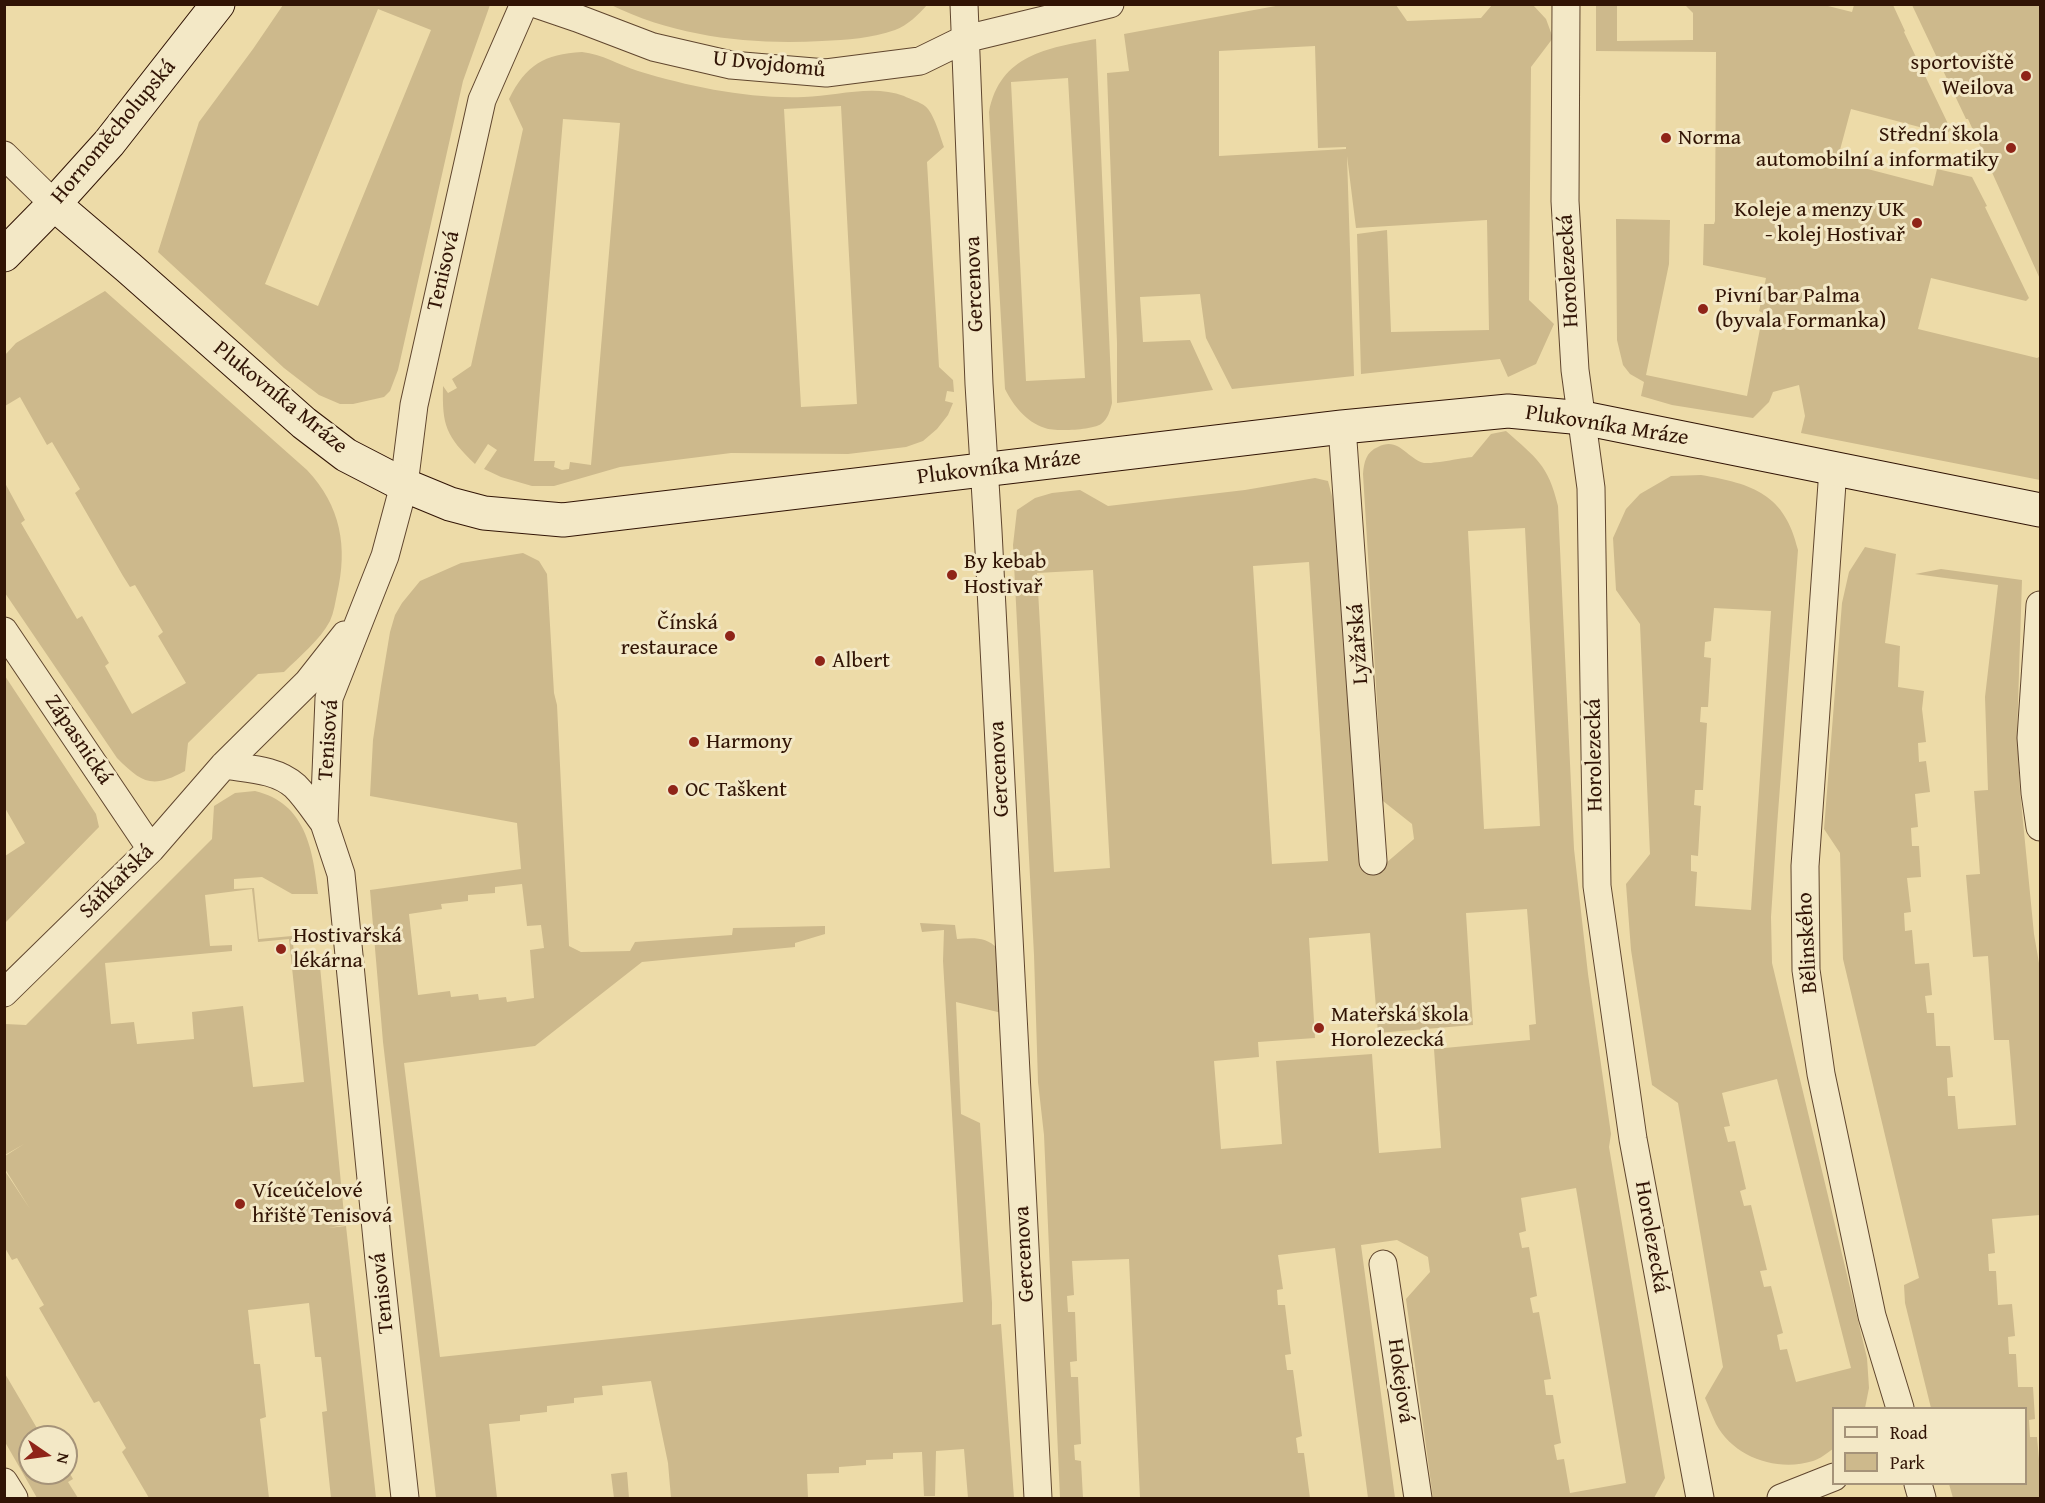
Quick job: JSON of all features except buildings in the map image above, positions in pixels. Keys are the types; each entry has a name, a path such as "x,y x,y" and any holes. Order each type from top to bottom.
{"street":[{"name":"Hornoměcholupská","path":"4,255 109,143 218,4"},
{"name":"Tenisová","path":"405,1498 341,874 324,823 329,698 385,556 404,485 414,405 482,100 524,4"},
{"name":"U Dvojdomů","path":"536,4 653,47 731,65 792,72 826,73 920,61 965,39 1110,4"},
{"name":"Gercenova","path":"964,4 978,384 985,470 1038,1498"},
{"name":"Horolezecká","path":"1566,4 1565,201 1575,370 1591,488 1597,886 1634,1139 1700,1498"},
{"path":"4,154 54,204"},
{"name":"Plukovníka Mráze","path":"54,204 304,423 346,455 404,485 450,504 484,513 563,520 1342,427 1508,411 1583,418 2040,510"},
{"name":"Lyžařská","path":"1342,427 1373,861"},
{"name":"Bělinského","path":"1833,469 1805,866 1806,970 1821,1074 1872,1316 1900,1407"},
{"path":"2040,605 2031,738 2040,827"},
{"name":"Sáňkařská","path":"4,993 151,849 224,765 308,682 364,611"},
{"name":"Zápasnická","path":"4,631 151,849"},
{"path":"224,765 270,773 283,778 296,787 324,823"},
{"name":"Hokejová","path":"1383,1264 1418,1498"},
{"path":"1781,1498 1832,1477"},
{"path":"4,1482 14,1498"}],"green space":[{"path":"283,5 490,5 463,81 398,370 390,391 384,397 353,404 340,404 319,395 284,368 158,252 199,122","holes":["378,9 431,30 318,306 265,284"]},
{"path":"611,5 927,5 908,23 886,33 831,41 768,42 688,32 661,25"},
{"path":"1281,5 1396,5 1407,21 1481,18 1492,5 1533,5 1546,19 1553,38 1531,67 1529,300 1554,324 1536,364 1508,377 1500,359 1361,374 1357,234 1387,230 1391,332 1489,330 1487,220 1356,228 1347,156 1354,376 1232,389 1206,338 1200,294 1140,297 1143,342 1190,340 1213,390 1117,403 1117,343 1107,73 1129,71 1124,34","holes":["1315,46 1318,148 1346,147 1346,149 1219,156 1219,51"]},
{"path":"1596,5 1617,5 1617,41 1693,40 1693,13 1685,5 1824,5 1852,12 1854,5 1893,5 1951,130 1946,134 1851,109 1837,161 1933,186 1937,169 1972,177 2029,298 2026,301 1931,278 1918,329 2037,358 2040,352 2040,480 1801,433 1805,416 1799,385 1773,392 1769,402 1753,418 1672,405 1641,396 1644,382 1630,374 1623,365 1617,340 1616,219 1670,220 1669,264 1646,375 1747,396 1763,313 1759,311 1766,278 1703,265 1704,224 1714,224 1715,221 1716,52 1596,51"},
{"name":"Střední škola automobilní a informatiky","path":"1912,5 2040,5 2040,279 1968,119"},
{"path":"1096,39 1112,403 1107,417 1097,426 1057,430 1032,422 1016,407 1005,389 989,112 1003,78 1015,66 1044,51","holes":["1068,78 1085,378 1026,381 1011,82"]},
{"path":"569,53 589,53 658,77 741,94 804,97 880,91 904,96 928,109 944,147 927,162 939,367 953,380 954,392 947,391 945,401 953,403 948,415 937,429 923,441 906,447 848,454 731,453 620,467 554,486 532,486 501,477 484,469 497,450 488,444 475,464 465,454 452,438 445,421 443,386 448,393 457,388 452,379 471,366 523,129 509,99 515,87 530,70 547,59","holes":["841,106 857,404 801,407 784,109","563,119 620,123 591,465 570,462 569,469 562,470 554,467 555,461 534,461"]},
{"path":"105,291 307,470 328,498 339,528 341,544 342,560 334,608 330,621 321,635 284,672 258,674 188,743 185,771 174,777 156,781 141,778 117,758 5,593 5,483 25,520 21,523 77,619 82,616 109,663 105,666 132,714 186,683 158,636 163,632 135,585 130,587 123,576 75,493 80,489 52,442 47,445 20,397 5,406 5,355 16,343"},
{"path":"1506,431 1540,463 1550,480 1558,506 1574,849 1588,974 1611,1134 1609,1147 1665,1478 1654,1498 1433,1498 1406,1299 1430,1272 1428,1257 1397,1240 1361,1245 1395,1498 1368,1498 1335,1248 1278,1255 1283,1289 1277,1290 1278,1305 1285,1305 1291,1354 1285,1355 1287,1370 1293,1370 1302,1436 1296,1438 1298,1453 1304,1453 1310,1498 1140,1498 1129,1259 1072,1261 1074,1295 1067,1296 1068,1312 1075,1312 1077,1361 1070,1362 1071,1377 1078,1377 1081,1444 1074,1445 1075,1460 1081,1461 1083,1498 1060,1498 1044,1135 1038,1082 1034,955 1013,545 1017,510 1035,498 1052,493 1080,490 1108,506 1245,490 1315,478 1328,481 1338,519 1361,863 1386,863 1414,839 1412,824 1383,801 1363,474 1365,462 1371,452 1385,444 1397,446 1424,463 1472,457 1491,434","holes":["1525,528 1540,826 1484,829 1468,531","1309,562 1328,861 1272,864 1253,566","1093,570 1110,868 1054,872 1037,573","1527,909 1536,1024 1529,1025 1530,1040 1434,1049 1441,1148 1379,1153 1372,1054 1276,1061 1282,1144 1221,1149 1214,1061 1259,1057 1258,1042 1315,1038 1309,938 1370,933 1378,1033 1473,1025 1466,913","1576,1188 1626,1483 1570,1493 1564,1459 1557,1460 1554,1445 1561,1443 1553,1395 1546,1395 1544,1380 1551,1379 1539,1312 1533,1313 1530,1298 1537,1296 1529,1247 1522,1248 1519,1233 1526,1231 1521,1198"]},
{"path":"1701,475 1751,488 1775,504 1785,516 1798,550 1771,917 1772,963 1867,1358 1869,1388 1865,1407 1832,1407 1832,1450 1816,1460 1800,1464 1772,1463 1745,1454 1724,1436 1705,1398 1723,1367 1678,1103 1652,1085 1631,950 1626,884 1650,854 1640,624 1616,590 1613,538 1626,509 1640,494 1671,476","holes":["1714,608 1771,611 1751,910 1695,906 1697,872 1691,871 1691,855 1698,856 1701,806 1694,805 1695,790 1703,790 1707,723 1700,722 1701,707 1708,707 1711,658 1704,657 1705,642 1711,641","1777,1079 1851,1368 1796,1382 1787,1349 1780,1350 1777,1335 1783,1333 1771,1286 1764,1287 1760,1271 1767,1270 1751,1205 1744,1206 1740,1191 1746,1189 1735,1141 1728,1142 1724,1127 1730,1126 1722,1093"]},
{"path":"1865,547 1896,554 1885,643 1900,646 1898,687 1924,691 1922,709 1926,742 1918,743 1919,762 1926,761 1930,792 1915,794 1918,827 1911,828 1912,846 1919,846 1921,877 1907,878 1911,912 1904,913 1905,931 1912,930 1915,964 1929,963 1932,995 1925,996 1927,1013 1934,1013 1936,1046 1950,1046 1953,1077 1947,1078 1948,1096 1955,1096 1958,1129 2016,1125 2009,1040 1994,1040 1988,956 1973,957 1966,875 1980,874 1974,791 1988,790 1985,697 1998,585 1915,574 1941,569 2022,580 2017,735 2034,934 2040,969 2040,1215 1992,1219 1995,1253 1988,1254 1989,1271 1996,1271 1998,1305 2012,1304 2015,1336 2008,1337 2009,1354 2016,1354 2018,1387 2033,1387 2035,1419 2029,1420 2030,1437 2037,1437 2040,1498 1953,1498 1949,1485 2027,1485 2027,1407 1931,1407 1905,1303 1904,1285 1919,1278 1843,959 1840,853 1824,829 1842,603 1849,572"},
{"path":"523,553 539,561 547,574 554,693 557,705 569,946 581,952 630,951 635,942 732,935 733,928 825,926 825,934 795,943 795,947 642,962 535,1046 404,1063 440,1357 963,1302 943,961 944,930 922,932 920,923 955,925 957,939 984,940 998,949 1002,1013 956,1002 961,1114 980,1123 992,1325 1001,1324 1014,1498 968,1498 964,1449 936,1451 935,1496 924,1496 922,1452 893,1453 893,1459 866,1460 866,1465 839,1467 839,1473 807,1474 808,1498 671,1498 668,1463 651,1381 602,1386 603,1395 574,1398 574,1403 547,1406 547,1412 520,1415 520,1421 489,1424 497,1498 436,1498 383,1042 370,890 521,869 517,823 370,796 373,740 390,632 395,615 420,581 461,563","holes":["522,884 527,926 541,925 544,948 530,950 534,998 507,1002 506,997 479,1000 478,994 451,997 450,991 418,995 409,914 442,909 441,904 468,901 468,895 495,893 495,887"]},
{"path":"5,676 96,814 99,827 5,923 5,856 25,843 5,808"},
{"path":"255,791 272,797 286,806 304,831 313,861 318,894 292,894 262,877 234,879 234,889 254,888 259,939 292,936 295,960 319,956 345,1225 328,1228 346,1226 376,1498 331,1498 322,1412 327,1411 321,1357 315,1357 309,1303 248,1310 254,1364 260,1364 266,1417 260,1419 269,1498 149,1498 122,1452 126,1448 99,1401 94,1403 39,1308 44,1305 17,1258 12,1260 5,1248 5,1171 30,1209 5,1169 5,1156 24,1144 5,1155 5,1024 26,1025 212,839 214,806 235,793","holes":["252,889 258,942 289,939 304,1082 253,1087 243,1006 192,1012 194,1039 137,1044 134,1022 111,1024 105,963 232,951 232,945 210,946 205,895"]},
{"path":"4,1372 35,1425 18,1425 18,1465 5,1442"},
{"path":"627,1472 629,1498 614,1498 611,1474"},
{"path":"30,1485 70,1485 78,1498 37,1498"}],"place":[{"name":"sportoviště Weilova","path":"2026,76"},
{"name":"Norma","path":"1666,138"},
{"name":"Střední škola automobilní a informatiky","path":"2011,148"},
{"name":"Koleje a menzy UK - kolej Hostivař","path":"1917,223"},
{"name":"Pivní bar Palma (byvala Formanka)","path":"1703,309"},
{"name":"By kebab Hostivař","path":"952,575"},
{"name":"Čínská restaurace","path":"730,636"},
{"name":"Albert","path":"820,661"},
{"name":"Harmony","path":"694,742"},
{"name":"OC Taškent","path":"673,790"},
{"name":"Hostivařská lékárna","path":"281,949"},
{"name":"Mateřská škola Horolezecká","path":"1319,1028"},
{"name":"Víceúčelové hřiště Tenisová","path":"240,1204"}]}
